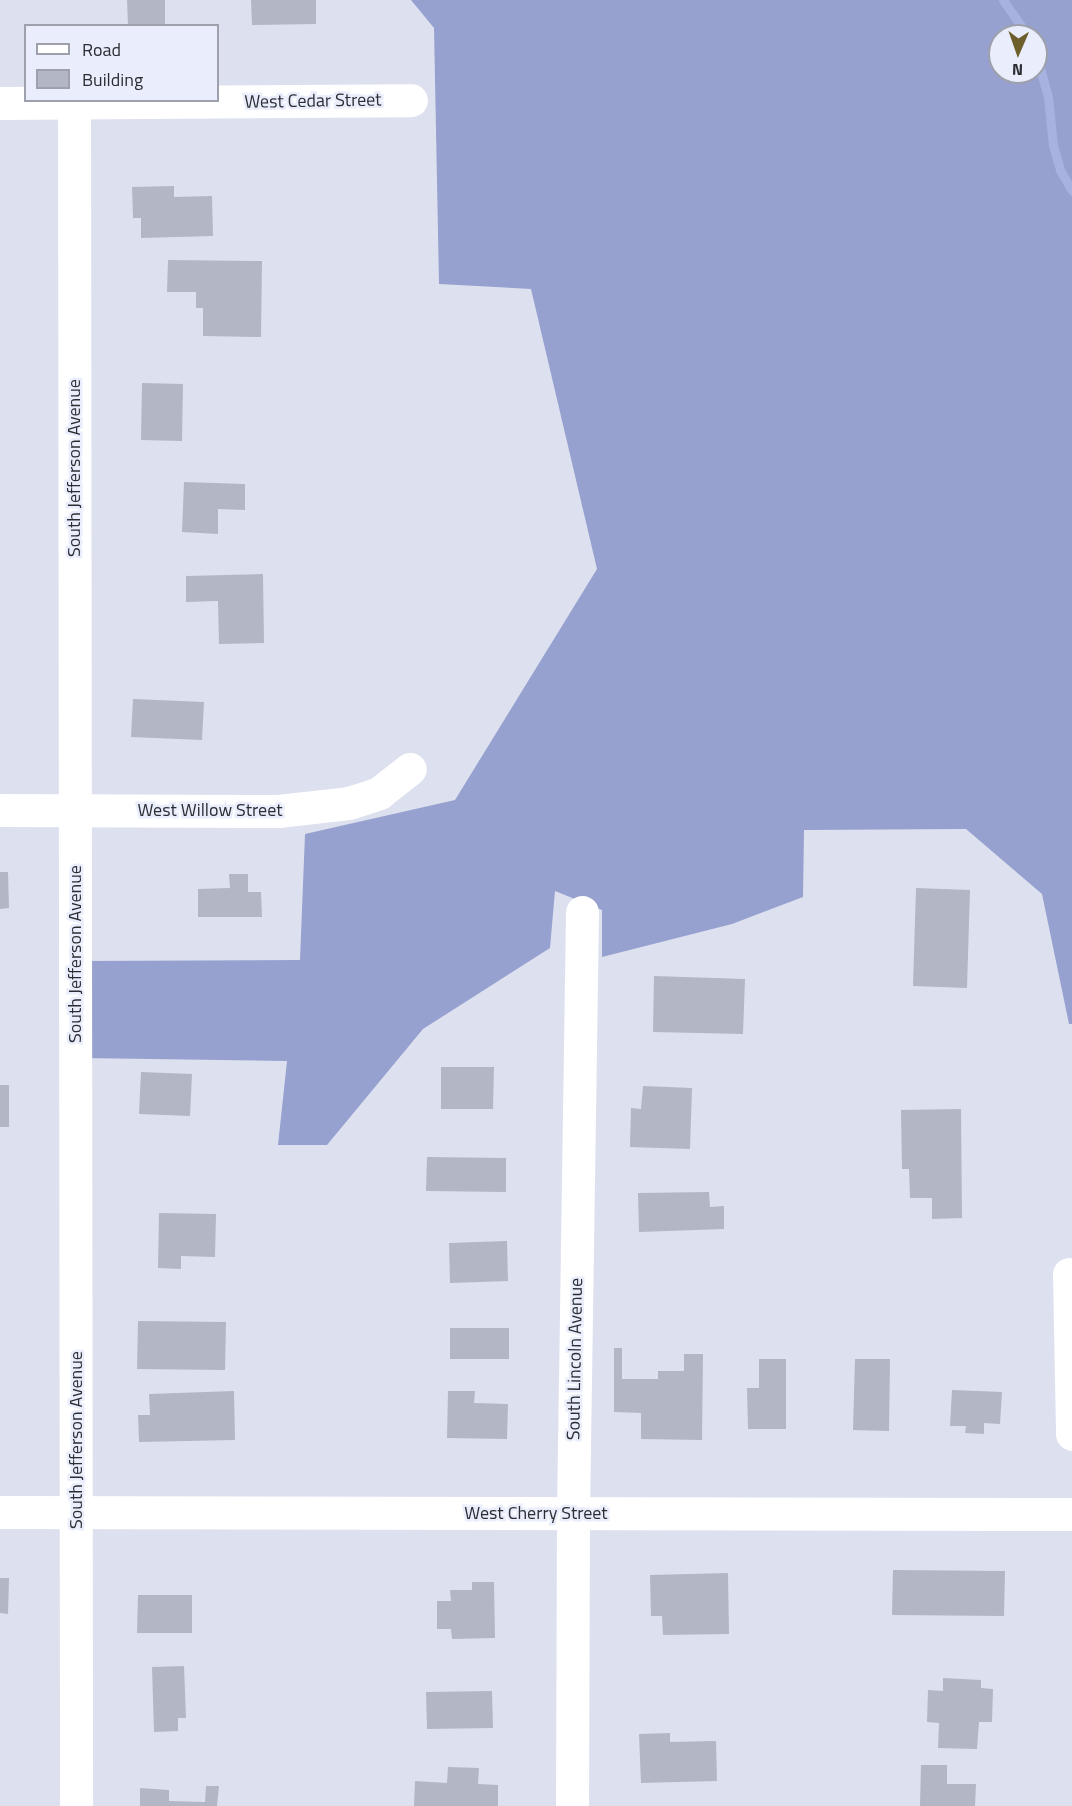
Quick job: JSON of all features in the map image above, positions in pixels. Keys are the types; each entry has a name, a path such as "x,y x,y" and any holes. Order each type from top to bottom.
{"street":[{"name":"West Cedar Street","path":"219,102 411,100"},
{"name":"West Cedar Street","path":"0,103 186,102"},
{"name":"South Jefferson Avenue","path":"74,103 76,1806"},
{"name":"West Willow Street","path":"0,810 278,811 349,803 379,793 410,769"},
{"name":"South Lincoln Avenue","path":"572,1806 573,1513 582,912"},
{"path":"1069,1274 1072,1434"},
{"name":"West Cherry Street","path":"0,1512 1072,1514"}],"shaded area":[{"path":"411,0 1072,0 1072,1024 1069,1024 1042,894 966,829 804,830 803,897 732,924 602,957 602,910 555,891 550,948 423,1029 327,1145 278,1145 287,1061 81,1058 83,961 300,960 305,834 455,800 597,569 531,289 439,284 434,28"}],"building":[{"path":"127,0 165,0 165,24 128,24"},
{"path":"251,0 316,0 316,24 252,25"},
{"path":"174,186 174,197 212,196 213,236 141,238 141,218 133,218 132,187"},
{"path":"168,260 262,261 261,337 203,336 203,308 196,308 196,292 167,292"},
{"path":"142,383 183,384 182,441 141,440"},
{"path":"184,482 245,484 245,510 218,509 218,534 182,532"},
{"path":"263,574 264,643 219,644 218,601 186,602 186,576"},
{"path":"133,699 204,702 202,740 131,737"},
{"path":"0,872 8,872 9,908 0,909"},
{"path":"229,874 248,874 248,892 261,892 262,917 198,917 198,889 230,888"},
{"path":"916,888 970,890 967,988 913,986"},
{"path":"654,976 745,979 743,1034 653,1032"},
{"path":"441,1067 494,1067 493,1109 441,1109"},
{"path":"141,1072 192,1074 190,1116 139,1114"},
{"path":"0,1085 9,1085 9,1127 0,1127"},
{"path":"643,1086 692,1088 690,1149 630,1147 631,1108 641,1109"},
{"path":"961,1109 962,1218 932,1219 932,1198 910,1198 909,1169 902,1169 901,1110"},
{"path":"427,1157 506,1158 506,1192 426,1191"},
{"path":"709,1192 710,1207 724,1206 724,1229 639,1232 638,1193"},
{"path":"159,1213 216,1214 215,1257 181,1256 181,1269 158,1268"},
{"path":"507,1241 508,1281 450,1283 449,1243"},
{"path":"138,1321 226,1322 225,1370 137,1369"},
{"path":"450,1328 509,1328 509,1359 450,1359"},
{"path":"614,1348 622,1348 622,1379 658,1379 658,1371 684,1371 684,1354 703,1354 702,1440 641,1439 641,1413 614,1412"},
{"path":"759,1359 786,1359 786,1429 748,1429 747,1388 759,1388"},
{"path":"855,1359 890,1359 889,1431 853,1430"},
{"path":"952,1390 1002,1392 1000,1424 984,1423 984,1434 965,1433 966,1426 950,1426"},
{"path":"234,1391 235,1440 139,1442 138,1415 150,1415 149,1394"},
{"path":"448,1391 475,1391 474,1403 508,1404 507,1439 447,1438"},
{"path":"893,1570 1005,1571 1004,1616 892,1615"},
{"path":"728,1573 729,1634 663,1635 662,1616 651,1616 650,1575"},
{"path":"0,1578 9,1578 8,1614 0,1613"},
{"path":"472,1582 494,1582 495,1638 452,1639 451,1629 437,1629 437,1601 451,1601 450,1590 472,1590"},
{"path":"138,1595 192,1595 192,1633 137,1633"},
{"path":"184,1666 186,1718 178,1718 178,1731 154,1732 152,1667"},
{"path":"943,1678 981,1680 981,1688 993,1689 992,1722 979,1722 977,1749 938,1748 939,1723 927,1722 928,1690 943,1691"},
{"path":"492,1691 493,1728 427,1729 426,1692"},
{"path":"670,1733 670,1742 716,1741 717,1781 641,1783 639,1734"},
{"path":"921,1765 947,1765 947,1784 976,1784 975,1806 920,1806"},
{"path":"448,1767 479,1768 478,1784 498,1785 498,1806 414,1806 415,1781 447,1783"},
{"path":"206,1786 219,1786 217,1806 140,1806 140,1788 169,1790 169,1801 205,1802"}],"waterway":[{"path":"1003,0 1020,24"},
{"path":"1044,84 1053,145 1060,170 1072,191"}]}
